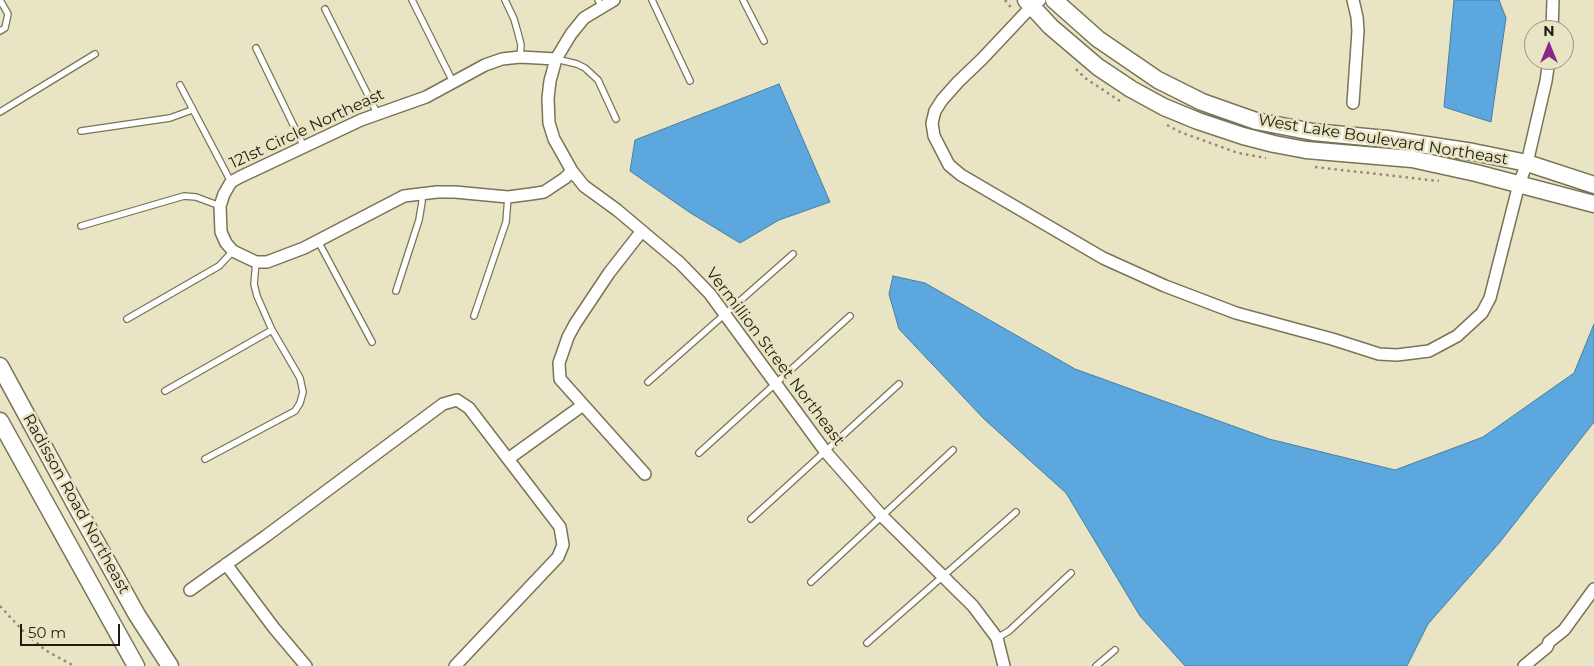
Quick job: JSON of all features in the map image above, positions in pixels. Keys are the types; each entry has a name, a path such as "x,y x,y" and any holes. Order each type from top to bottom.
{"street":[{"name":"Vermillion Street Northeast","path":"614,0 600,3 584,18 570,34 556,59 548,98 549,123 554,139 572,171 584,186 617,210 680,263 710,294 825,451 882,516 973,606 997,638 1004,666"},
{"name":"West Lake Boulevard Northeast","path":"1054,0 1098,39 1150,74 1202,102 1240,116 1286,128 1430,144 1527,163 1594,185"},
{"path":"1353,0 1358,31 1353,103"},
{"path":"1552,20 1553,0"},
{"name":"West Lake Boulevard Northeast","path":"1032,2 1051,27 1098,67 1164,107 1198,121 1274,144 1306,150 1412,159 1594,204"},
{"path":"1032,2 982,59 942,100 935,111 932,123 934,136 948,165 961,175 1103,258 1198,300 1272,324 1332,339 1379,354 1397,355 1430,351 1469,327 1482,313 1490,298 1519,184 1527,163 1548,70"},
{"name":"121st Circle Northeast","path":"233,251 226,243 221,232 220,206 230,182 377,113 426,97 485,65 502,59 520,57 556,59"},
{"path":"233,251 256,262 267,262 318,241 404,196 422,193 456,192 508,197 544,192 572,171"},
{"path":"641,232 608,273 575,324 568,337 559,363 560,379 645,474"},
{"name":"Radisson Road Northeast","path":"0,366 128,598 170,666"},
{"path":"190,590 266,536 443,404 457,400 468,408 560,527 563,545 558,557 455,666"},
{"path":"508,459 583,405"},
{"name":"Radisson Road Northeast","path":"0,421 136,666"},
{"path":"226,564 274,628 306,666"},
{"path":"1524,666 1564,630 1594,589"}],"lane":[{"path":"0,0 8,14 6,28 0,31"},
{"path":"412,0 453,82"},
{"path":"505,0 518,33 521,45 520,57"},
{"path":"652,0 690,81"},
{"path":"743,0 764,41"},
{"path":"325,9 377,113"},
{"path":"256,48 304,147"},
{"path":"0,112 95,54"},
{"path":"556,59 577,64 592,73 598,80 616,119"},
{"path":"180,85 230,182"},
{"path":"81,131 170,118 192,110"},
{"path":"396,291 420,220 422,193"},
{"path":"81,226 184,196 196,197 220,206"},
{"path":"474,316 506,222 508,197"},
{"path":"318,241 372,342"},
{"path":"127,319 219,266 233,251"},
{"path":"648,382 793,254"},
{"path":"205,460 295,411 300,403 303,386 300,378 272,330 257,296 254,284 256,262"},
{"path":"698,453 850,316"},
{"path":"165,391 272,330"},
{"path":"751,519 899,384"},
{"path":"811,582 953,450"},
{"path":"867,643 1016,512"},
{"path":"997,638 1009,631 1071,573"},
{"path":"1096,666 1114,650"}],"path":[{"path":"0,606 23,631 45,650 74,666"}],"water":[{"path":"1454,0 1499,0 1506,18 1491,122 1444,107"},
{"path":"779,84 830,202 779,220 740,243 689,212 630,171 635,140"},
{"path":"893,276 925,283 1075,369 1269,439 1395,470 1483,437 1574,373 1594,324 1594,422 1500,542 1428,624 1407,666 1185,666 1140,616 1066,493 984,419 899,329 889,294"}]}
